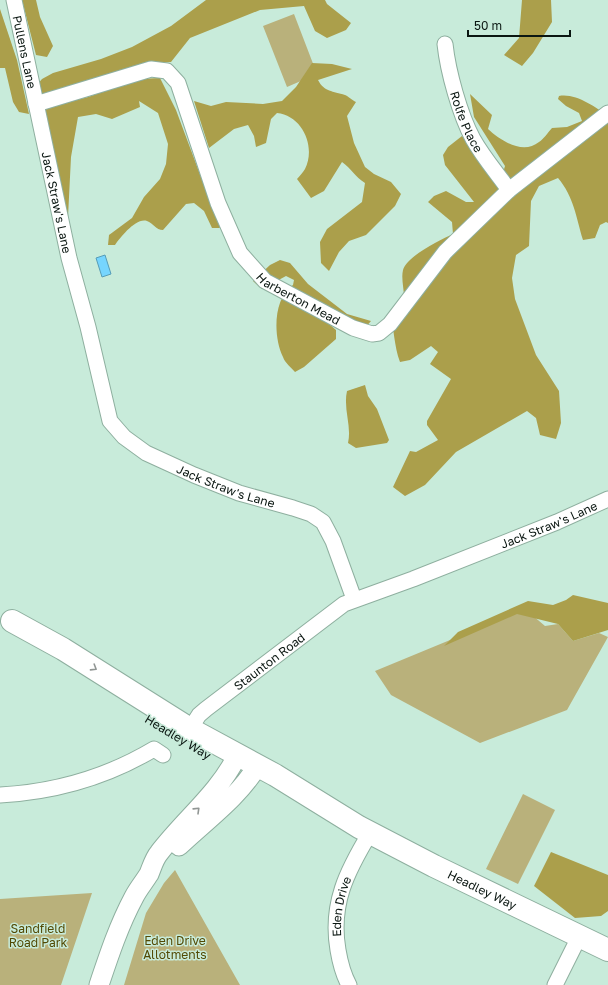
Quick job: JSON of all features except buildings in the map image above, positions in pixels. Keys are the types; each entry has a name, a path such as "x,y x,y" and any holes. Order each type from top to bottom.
{"main road":[{"name":"Headley Way","path":"6,617 63,649 190,729 244,766"},
{"name":"Headley Way","path":"6,617 69,669 139,714 218,761 244,766 275,775 364,830 608,950"}],"street":[{"name":"Pullens Lane","path":"14,0 36,104"},
{"name":"Rolfe Place","path":"445,44 447,58 465,121 483,156 509,190"},
{"name":"Harberton Mead","path":"36,104 151,69 167,71 178,83 218,203 240,253 265,281 353,328 372,334 379,333 390,324 445,252 509,190 608,113"},
{"name":"Jack Straw's Lane","path":"36,104 69,258 88,328 110,421 124,438 153,456 196,476 239,493 311,514 323,522 333,541 354,599 414,580 557,522 608,499"},
{"name":"Staunton Road","path":"190,729 199,715 206,709 332,612 354,599"},
{"path":"0,795 51,789 87,780 129,763 154,749 163,755"},
{"path":"100,985 111,949 134,897 149,874 244,766"},
{"name":"Eden Drive","path":"349,985 341,966 336,937 336,907 364,830"},
{"path":"555,985 579,937"}],"green space":[{"path":"294,14 317,74 287,87 263,26"},
{"path":"525,609 545,626 558,624 573,641 599,633 608,637 567,710 480,743 391,695 375,671"},
{"path":"523,794 555,810 518,884 486,869"},
{"name":"Eden Drive Allotments","path":"175,870 240,985 124,985 146,913 164,883"},
{"name":"Sandfield Road Park","path":"92,893 61,985 0,985 0,899"}],"shaded area":[{"path":"22,0 36,0 40,17 53,46 47,57 36,55"},
{"path":"206,0 325,0 327,4 351,23 346,30 327,38 315,31 304,6 260,10 190,38 171,62 145,64 42,95 36,86 42,79 53,73 101,59 132,47 171,26"},
{"path":"522,0 551,0 552,22 533,53 522,66 504,55 519,38"},
{"path":"0,9 17,60 29,114 19,112 13,102 5,68 0,68"},
{"path":"312,63 332,64 352,69 318,80 326,89 346,96 356,102 347,116 354,143 365,167 374,174 391,182 401,194 395,206 366,235 349,241 339,252 329,271 321,263 320,242 327,229 362,202 365,183 342,162 324,191 311,198 297,179 305,169 309,151 305,134 294,120 286,115 277,113 271,119 266,143 256,147 254,136 248,125 234,129 209,148 194,101 211,106 226,102 263,104 282,101 296,87"},
{"path":"160,78 176,110 220,228 212,228 204,211 194,203 186,204 163,230 158,229 147,221 138,222 129,229 115,245 108,245 109,235 132,218 144,197 160,179 166,164 168,144 158,113 139,101 140,107 112,119 96,114 78,117 71,157 68,217 45,108 88,97 139,79"},
{"path":"470,94 492,115 488,129 499,138 519,147 533,146 543,139 552,128 567,127 582,121 579,113 566,106 558,99 559,96 579,99 608,116 608,223 606,222 600,225 595,238 583,240 568,192 558,178 539,186 531,201 529,246 516,255 512,278 515,299 536,355 559,391 561,423 556,439 540,435 536,418 527,411 456,452 425,485 405,496 393,487 410,451 416,452 438,440 427,425 427,421 451,379 430,364 438,352 431,346 410,360 400,362 396,350 390,311 404,297 402,273 406,265 417,254 453,234 452,222 428,202 434,196 446,191 466,202 474,202 445,165 443,155 448,147 462,136 499,186 505,166 474,117"},
{"path":"280,260 290,263 308,284 347,314 371,321 359,335 340,316 329,324 336,330 336,339 304,367 295,372 284,359 280,349 276,329 278,308 286,291 293,285 294,280 286,276 262,289 253,281 270,265"},
{"path":"365,385 368,396 377,409 389,440 387,443 356,448 348,443 349,430 346,404 347,391"},
{"path":"573,595 608,603 608,630 573,641 558,624 517,614 444,646 458,632 528,601 553,605 566,600"},
{"path":"551,852 608,875 608,911 601,916 575,918 534,886"}],"water":[{"path":"105,255 111,274 102,277 96,258"}]}
